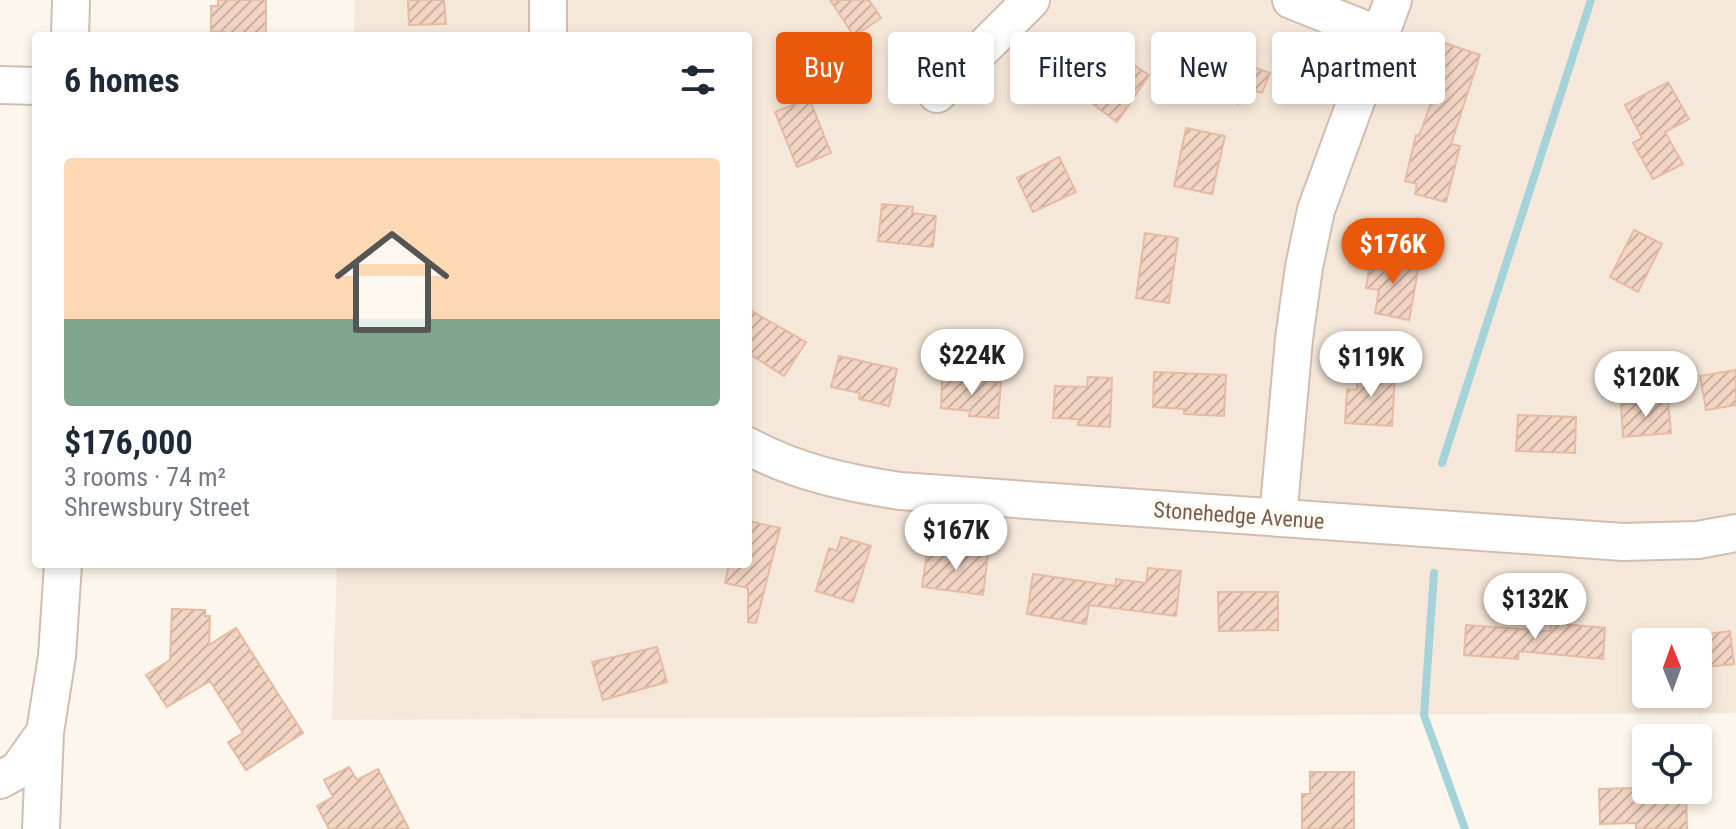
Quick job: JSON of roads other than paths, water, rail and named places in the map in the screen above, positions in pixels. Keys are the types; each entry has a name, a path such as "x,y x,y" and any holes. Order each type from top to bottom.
{"street":[{"path":"70,32 71,0"},
{"path":"548,0 548,32"},
{"path":"994,37 1031,0"},
{"path":"1291,0 1371,32"},
{"path":"1380,32 1393,0"},
{"path":"0,85 32,86"},
{"path":"1278,518 1294,339 1304,267 1316,210 1354,104"},
{"name":"Stonehedge Avenue","path":"752,448 808,472 847,483 900,491 1623,542 1698,540 1736,533"},
{"path":"41,829 45,732 57,656 63,568"},
{"path":"0,780 18,770 45,732"}],"waterway":[{"path":"1442,463 1591,0"},
{"path":"1434,573 1424,715 1465,829"}]}
